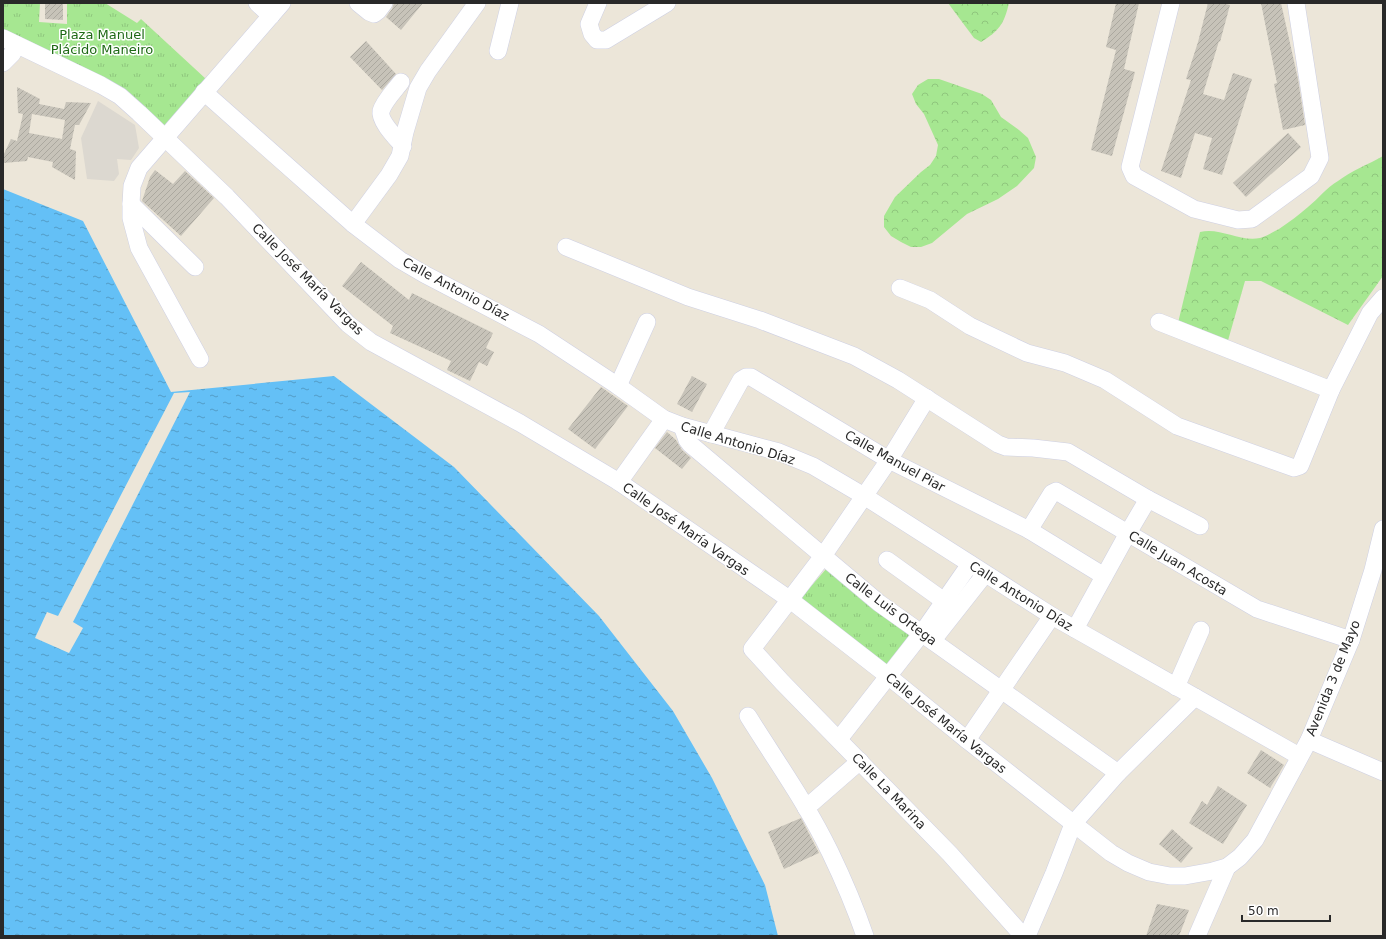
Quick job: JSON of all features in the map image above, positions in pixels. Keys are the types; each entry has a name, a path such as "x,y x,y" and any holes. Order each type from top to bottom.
{"street":[{"path":"257,3 270,16"},
{"path":"200,359 139,248 130,204 132,186 139,168 282,3"},
{"path":"358,3 374,14 384,3"},
{"path":"352,224 390,175 400,156 418,88 428,71 477,3"},
{"path":"498,50 510,3"},
{"path":"598,3 589,24 592,34 597,40 606,40 667,3"},
{"path":"1171,3 1130,167 1134,176 1194,209 1238,220 1252,219 1311,176 1320,158 1296,3"},
{"path":"3,63 12,54 10,41"},
{"name":"Calle José María Vargas","path":"10,41 101,85 120,96 226,197 348,324 371,342 520,423 619,482 789,599 1111,853 1148,872 1170,876 1185,876 1227,867"},
{"path":"401,82 385,104 381,114 392,132 404,139"},
{"name":"Calle Antonio Díaz","path":"204,92 352,224 400,260 539,334 618,386 664,420 779,452 813,466 864,496 1052,616 1299,756"},
{"path":"130,204 195,267"},
{"path":"566,247 688,297 760,320 854,356 898,380 998,444 1006,447 1068,452 1148,499 1200,526"},
{"path":"900,288 930,300 970,326 1027,353 1065,363 1105,380 1177,426 1294,468 1300,466 1330,390 1370,313 1383,298"},
{"path":"618,386 647,322"},
{"path":"1159,322 1330,390"},
{"name":"Calle Manuel Piar","path":"711,434 741,380 746,377 751,377 889,460 1029,530 1104,576"},
{"path":"789,599 823,556 889,460 927,398"},
{"path":"619,482 664,420"},
{"name":"Calle Luis Ortega","path":"682,426 690,444 879,603 1002,689 1118,773"},
{"name":"Calle Juan Acosta","path":"1029,530 1052,493 1056,491 1256,609 1351,640"},
{"path":"1075,629 1148,499"},
{"name":"Avenida 3 de Mayo","path":"1227,867 1240,857 1255,840 1309,740 1351,640 1373,570 1383,529"},
{"path":"887,560 944,601"},
{"path":"928,637 944,601 970,564"},
{"path":"839,740 888,676 928,637 985,574"},
{"name":"Calle La Marina","path":"789,599 752,649 891,795 950,854 1023,936"},
{"path":"967,740 1052,616"},
{"path":"1176,687 1201,630"},
{"path":"1027,936 1073,824 1118,773 1195,698"},
{"path":"748,716 806,808 830,851 851,897 865,936"},
{"path":"1309,740 1383,772"},
{"path":"806,808 860,761"},
{"path":"1197,936 1227,867"}],"green space":[{"name":"Plaza Manuel Plácido Maneiro","path":"3,3 40,3 39,22 67,24 67,3 105,3 137,23 141,19 206,79 164,128 3,31"},
{"path":"948,3 1009,3 1003,22 992,34 981,42 974,38"},
{"path":"928,79 939,79 982,94 991,100 1001,117 1028,138 1036,157 1034,168 1017,186 998,199 967,214 932,243 921,247 911,247 891,236 884,227 884,216 895,197 930,165 936,156 938,145 924,114 916,104 912,94 918,85"},
{"path":"1383,156 1383,276 1348,325 1261,281 1245,281 1227,344 1177,327 1200,232 1215,231 1252,239 1265,236 1279,229 1294,218 1343,177"},
{"path":"827,568 910,635 885,666 800,599"}],"shaded area":[{"path":"98,101 135,125 139,148 131,160 117,159 119,174 114,181 87,179 81,138"}],"water":[{"path":"3,189 83,221 171,392 334,376 454,467 599,616 673,711 712,778 765,885 778,936 3,936"}],"pier":[{"path":"190,392 73,622 83,628 69,653 35,638 47,612 58,616 174,393"}],"building":[{"path":"45,3 63,3 63,20 45,19"},
{"path":"394,3 423,3 401,30 386,17 392,9"},
{"path":"1116,3 1139,3 1124,69 1135,72 1112,156 1091,150 1116,50 1106,47"},
{"path":"1208,3 1222,3 1230,5 1203,94 1224,100 1233,73 1252,79 1222,175 1203,169 1212,138 1195,133 1181,178 1161,171 1191,80 1186,79 1198,42"},
{"path":"1261,3 1281,3 1298,79 1305,125 1283,130 1274,84 1277,83"},
{"path":"366,41 396,74 382,90 350,57"},
{"path":"17,87 40,99 39,104 64,109 66,102 91,103 79,125 75,125 70,149 76,151 75,180 52,167 53,162 28,157 27,161 3,163 3,156 11,139 17,141 23,114 18,113","holes":["32,114 65,120 62,139 29,133"]},
{"path":"1288,133 1301,147 1246,197 1233,183"},
{"path":"155,170 173,184 185,171 214,198 181,236 142,201 150,177"},
{"path":"361,262 409,300 412,293 493,333 486,348 494,352 487,366 479,362 470,381 447,370 451,361 390,333 393,326 342,286"},
{"path":"692,376 707,384 692,412 677,404"},
{"path":"601,387 628,406 595,449 568,429"},
{"path":"667,432 691,458 682,469 655,448"},
{"path":"1261,750 1284,765 1270,788 1247,773"},
{"path":"1218,786 1247,805 1223,844 1189,823 1202,801 1207,805"},
{"path":"801,818 819,853 784,869 768,832"},
{"path":"1172,829 1193,848 1181,863 1159,844"},
{"path":"1157,904 1189,910 1179,936 1146,936"}]}
